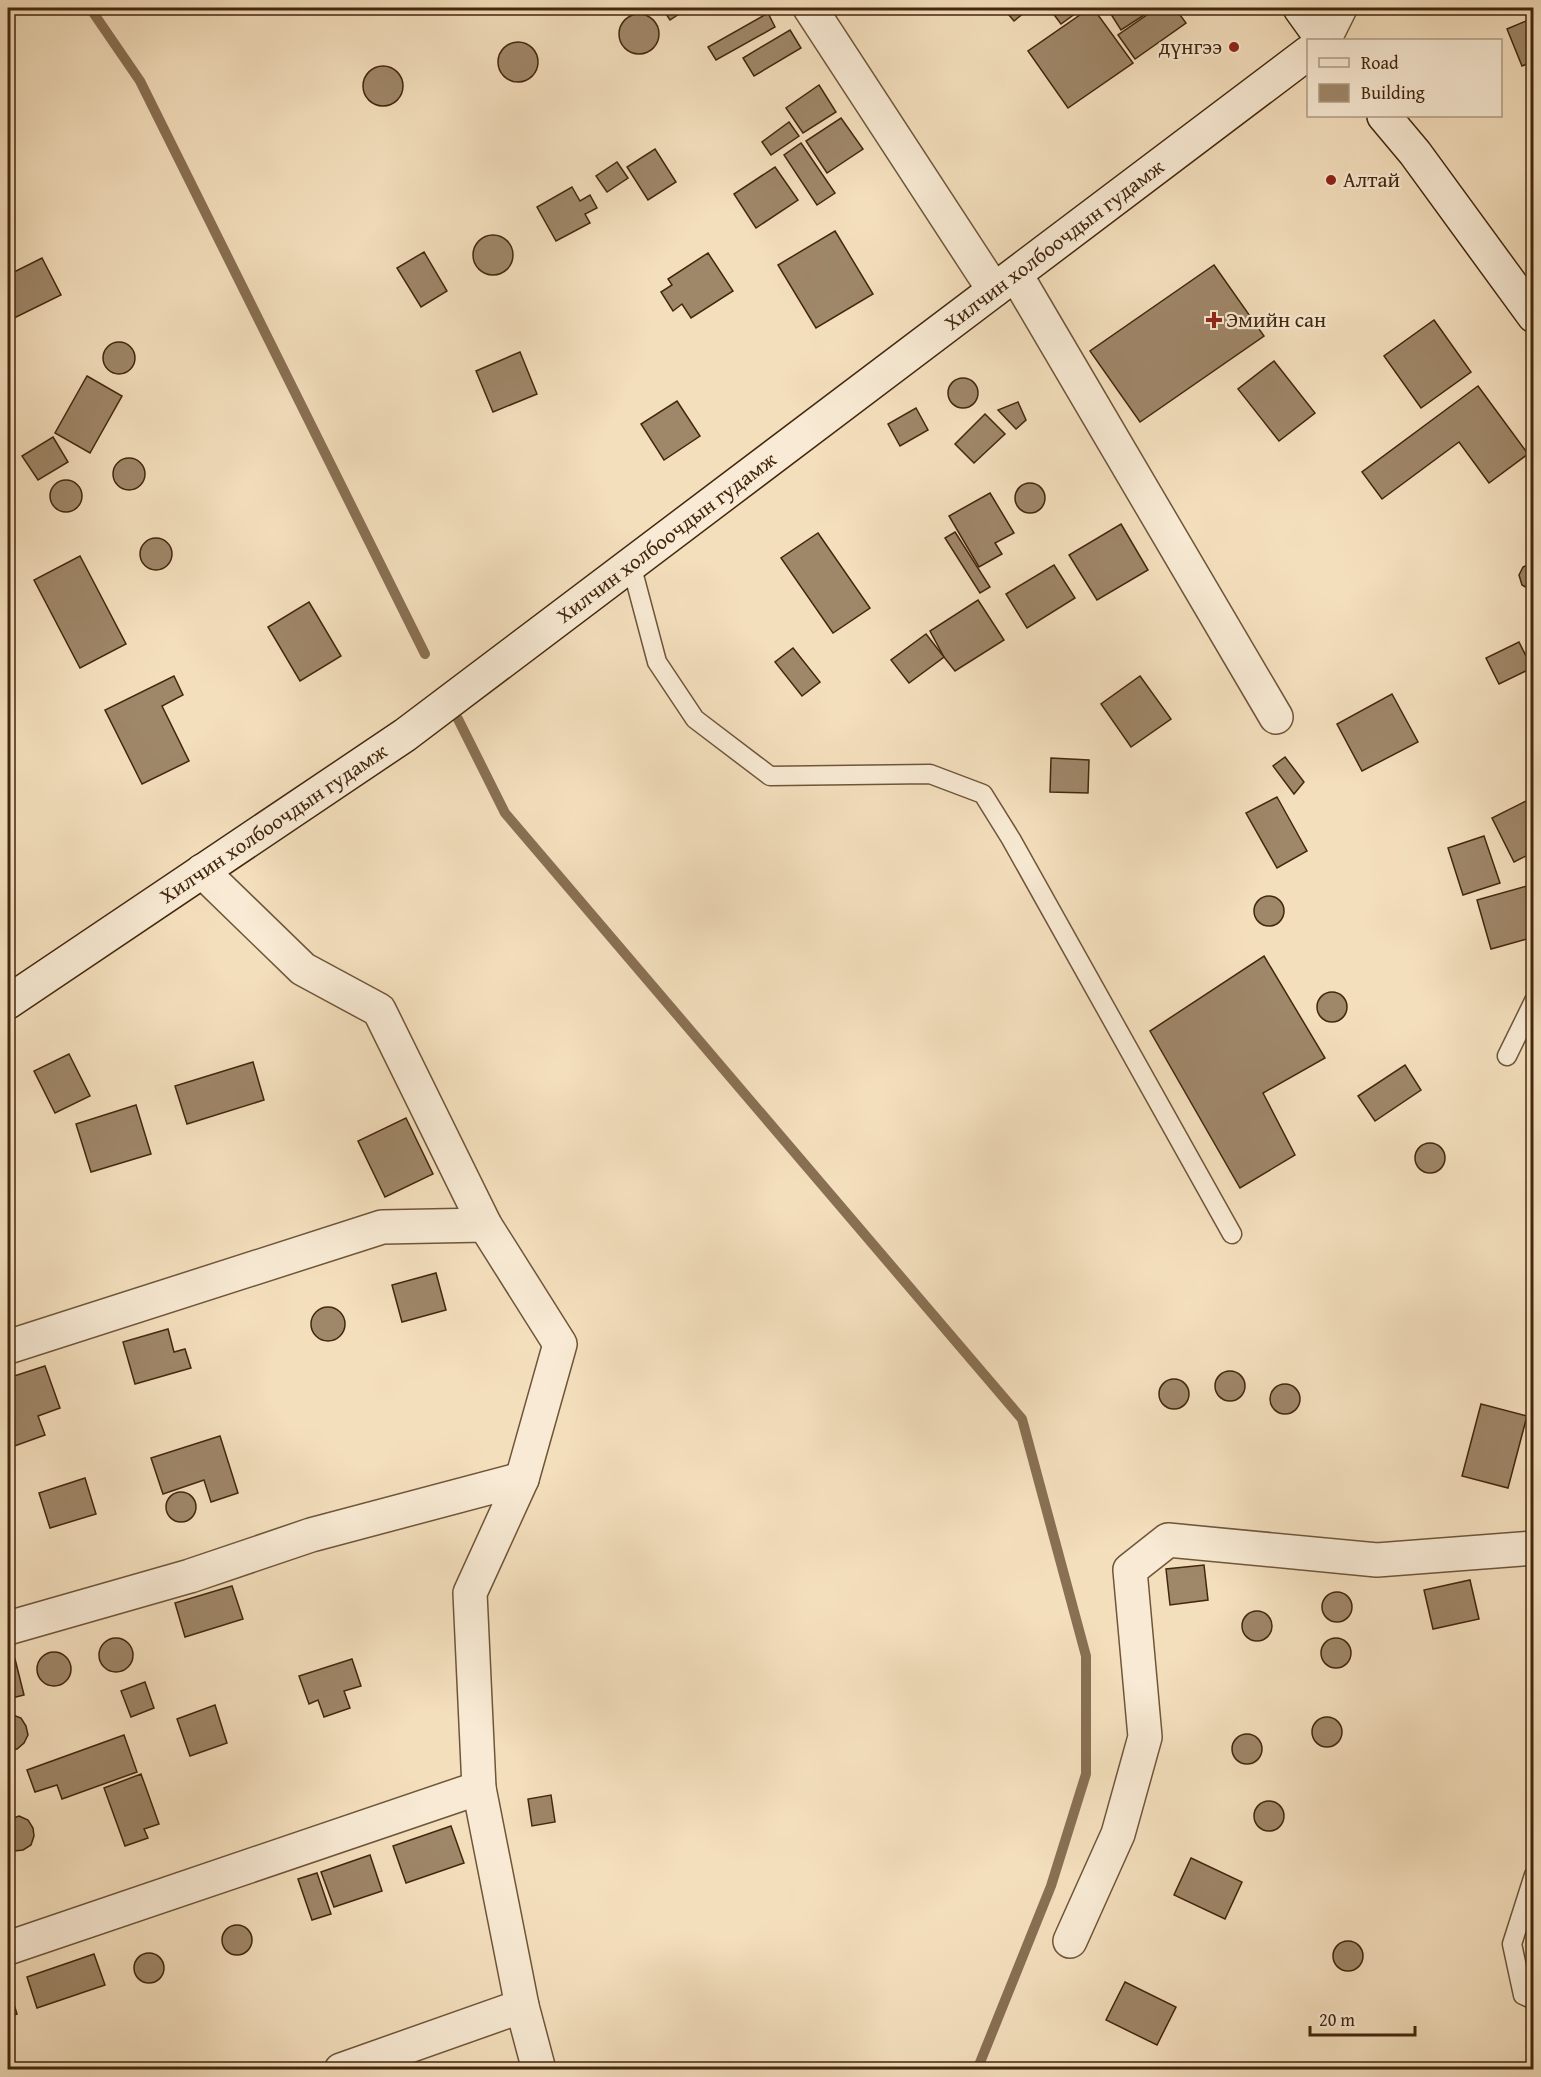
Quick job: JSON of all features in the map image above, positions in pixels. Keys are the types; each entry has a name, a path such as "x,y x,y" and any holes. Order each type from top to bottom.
{"street":[{"path":"810,8 1005,283 1276,717"},
{"path":"1300,8 1323,39"},
{"path":"1324,39 1340,8"},
{"name":"Хилчин холбоочдын гудамж","path":"8,1002 405,735 1307,54"},
{"path":"1385,117 1415,153 1533,316"},
{"path":"202,871 303,969 379,1010 485,1225 560,1344 522,1479 470,1593 479,1788 522,2006 539,2070"},
{"path":"8,1347 382,1227 485,1225"},
{"path":"8,1628 190,1576 311,1535 522,1479"},
{"path":"1070,1941 1118,1834 1145,1737 1130,1570 1168,1540 1377,1560 1533,1548"},
{"path":"8,1948 479,1788"},
{"path":"341,2070 522,2006"}],"lane":[{"path":"631,564 657,662 695,719 770,776 930,774 983,794 1011,839 1232,1233"},
{"path":"1507,1056 1533,1001"},
{"path":"1533,1875 1512,1944 1523,1995 1533,2000"}],"building":[{"path":"662,8 688,8 670,20"},
{"path":"1003,8 1030,8 1014,21"},
{"path":"1049,8 1083,8 1061,24"},
{"path":"1093,8 1133,63 1068,108 1028,51"},
{"path":"1107,8 1155,8 1121,30"},
{"path":"1157,8 1175,8 1186,23 1135,59 1118,35"},
{"path":"768,13 775,27 716,60 708,47"},
{"path":"639,14 647,15 653,20 658,26 658,42 653,48 647,53 639,54 631,53 625,48 620,42 619,34 620,26 625,20 631,15"},
{"path":"1533,18 1534,61 1522,66 1507,29"},
{"path":"790,30 801,48 754,76 743,58"},
{"path":"518,42 526,43 532,48 537,54 537,70 532,76 526,81 518,82 510,81 504,76 499,70 498,62 499,54 504,48 510,43"},
{"path":"383,66 391,67 397,72 402,78 402,94 397,100 391,105 383,106 375,105 369,100 364,94 363,86 364,78 369,72 375,67"},
{"path":"819,85 836,112 803,133 786,108"},
{"path":"841,118 863,149 827,173 806,141"},
{"path":"789,122 799,136 771,155 762,142"},
{"path":"801,143 835,193 817,205 784,155"},
{"path":"655,149 676,182 648,200 627,167"},
{"path":"617,162 628,178 607,192 596,176"},
{"path":"775,167 798,200 756,228 734,194"},
{"path":"572,187 580,201 590,195 597,208 585,214 590,223 556,241 537,207"},
{"path":"835,231 873,294 816,328 778,265"},
{"path":"493,235 501,236 507,241 512,247 512,263 507,269 501,274 493,275 485,274 479,269 474,263 473,255 474,247 479,241 485,236"},
{"path":"424,252 447,291 421,307 397,268"},
{"path":"708,253 733,291 691,318 682,304 673,311 661,292 672,285 668,279"},
{"path":"42,258 61,295 8,321 8,275"},
{"path":"1214,265 1264,336 1140,422 1090,351"},
{"path":"1434,320 1471,372 1421,408 1384,356"},
{"path":"119,342 131,346 135,358 131,370 119,374 107,370 103,358 107,346"},
{"path":"520,352 537,394 493,412 476,371"},
{"path":"1274,361 1315,413 1279,441 1238,389"},
{"path":"87,376 122,396 90,453 55,433"},
{"path":"963,378 974,382 978,393 974,404 963,408 952,404 948,393 952,382"},
{"path":"1478,386 1528,454 1489,483 1459,442 1382,499 1362,472"},
{"path":"677,401 700,436 664,460 641,424"},
{"path":"1018,402 1026,420 1016,429 998,410"},
{"path":"916,408 928,430 900,446 888,424"},
{"path":"985,414 1005,434 974,463 955,444"},
{"path":"53,437 68,462 38,480 22,456"},
{"path":"129,458 140,463 145,474 140,485 129,490 118,485 113,474 118,463"},
{"path":"66,480 77,485 82,496 77,507 66,512 55,507 50,496 55,485"},
{"path":"1030,483 1041,487 1045,498 1041,509 1030,513 1019,509 1015,498 1019,487"},
{"path":"990,493 1014,533 995,543 1002,554 979,567 949,516"},
{"path":"1121,524 1148,570 1097,600 1069,555"},
{"path":"955,532 990,587 980,593 945,538"},
{"path":"818,533 870,608 833,633 781,558"},
{"path":"156,538 167,543 172,554 167,565 156,570 145,565 140,554 145,543"},
{"path":"80,556 126,644 80,668 34,580"},
{"path":"1534,562 1534,592 1522,585 1519,575 1523,567"},
{"path":"1054,565 1075,598 1027,628 1006,594"},
{"path":"978,600 1004,640 955,671 944,657 930,631"},
{"path":"309,602 341,656 300,681 268,627"},
{"path":"926,634 944,657 909,683 891,660"},
{"path":"1519,642 1532,668 1499,684 1486,658"},
{"path":"793,648 820,682 802,696 775,662"},
{"path":"174,676 183,695 162,706 189,761 142,784 105,710"},
{"path":"1140,676 1171,719 1131,747 1101,704"},
{"path":"1392,694 1418,742 1362,771 1337,724"},
{"path":"1285,757 1304,782 1294,794 1273,766"},
{"path":"1051,758 1089,760 1088,793 1050,792"},
{"path":"1277,797 1307,851 1277,868 1246,813"},
{"path":"1534,797 1534,852 1514,862 1492,818"},
{"path":"1484,836 1500,883 1463,895 1448,848"},
{"path":"1534,884 1534,937 1491,949 1477,900"},
{"path":"1269,896 1280,900 1284,911 1280,922 1269,926 1258,922 1254,911 1258,900"},
{"path":"1264,956 1325,1058 1263,1093 1295,1155 1240,1188 1150,1031"},
{"path":"1332,992 1343,996 1347,1007 1343,1018 1332,1022 1321,1018 1317,1007 1321,996"},
{"path":"69,1054 90,1096 55,1113 34,1071"},
{"path":"253,1062 264,1100 187,1124 175,1086"},
{"path":"1405,1065 1421,1090 1375,1121 1358,1096"},
{"path":"136,1105 151,1154 91,1172 76,1124"},
{"path":"406,1118 433,1174 385,1197 358,1141"},
{"path":"1430,1143 1441,1147 1445,1158 1441,1169 1430,1173 1419,1169 1415,1158 1419,1147"},
{"path":"436,1273 446,1310 402,1322 392,1285"},
{"path":"328,1307 340,1312 345,1324 340,1336 328,1341 316,1336 311,1324 316,1312"},
{"path":"168,1329 174,1352 185,1349 191,1368 135,1384 123,1342"},
{"path":"45,1366 60,1408 38,1416 45,1435 9,1448 8,1378"},
{"path":"1230,1371 1241,1375 1245,1386 1241,1397 1230,1401 1219,1397 1215,1386 1219,1375"},
{"path":"1174,1379 1185,1383 1189,1394 1185,1405 1174,1409 1163,1405 1159,1394 1163,1383"},
{"path":"1285,1384 1296,1388 1300,1399 1296,1410 1285,1414 1274,1410 1270,1399 1274,1388"},
{"path":"1481,1404 1527,1416 1508,1488 1462,1476"},
{"path":"220,1436 238,1493 211,1502 204,1480 163,1494 151,1458"},
{"path":"85,1478 96,1514 50,1528 39,1493"},
{"path":"181,1492 187,1493 195,1501 195,1513 187,1521 181,1522 175,1521 167,1513 166,1507 167,1501 175,1493"},
{"path":"1204,1565 1208,1600 1170,1605 1166,1569"},
{"path":"1470,1580 1479,1619 1433,1629 1424,1590"},
{"path":"232,1586 243,1619 185,1637 175,1603"},
{"path":"1337,1592 1348,1596 1352,1607 1348,1618 1337,1622 1326,1618 1322,1607 1326,1596"},
{"path":"1257,1611 1268,1615 1272,1626 1268,1637 1257,1641 1246,1637 1242,1626 1246,1615"},
{"path":"116,1638 128,1643 133,1655 128,1667 116,1672 104,1667 99,1655 104,1643"},
{"path":"1336,1638 1347,1642 1351,1653 1347,1664 1336,1668 1325,1664 1321,1653 1325,1642"},
{"path":"54,1652 66,1657 71,1669 66,1681 54,1686 42,1681 37,1669 42,1657"},
{"path":"15,1659 24,1695 8,1699 8,1661"},
{"path":"352,1659 361,1686 344,1691 350,1708 324,1717 318,1700 309,1704 299,1676"},
{"path":"145,1682 154,1708 131,1717 121,1691"},
{"path":"215,1705 227,1743 190,1756 177,1719"},
{"path":"8,1716 21,1718 28,1735 17,1749 8,1750"},
{"path":"1327,1717 1338,1721 1342,1732 1338,1743 1327,1747 1316,1743 1312,1732 1316,1721"},
{"path":"1247,1734 1258,1738 1262,1749 1258,1760 1247,1764 1236,1760 1232,1749 1236,1738"},
{"path":"124,1735 137,1772 62,1799 57,1785 35,1792 27,1770"},
{"path":"141,1774 159,1824 144,1829 148,1838 125,1846 104,1788"},
{"path":"551,1795 555,1822 532,1826 528,1799"},
{"path":"1269,1801 1280,1805 1284,1816 1280,1827 1269,1831 1258,1827 1254,1816 1258,1805"},
{"path":"19,1816 28,1820 33,1828 34,1836 31,1845 23,1850 14,1851 8,1848 8,1820"},
{"path":"451,1826 464,1863 406,1883 393,1846"},
{"path":"370,1855 382,1891 334,1907 321,1872"},
{"path":"1191,1858 1242,1882 1225,1919 1174,1895"},
{"path":"317,1873 331,1914 312,1920 298,1879"},
{"path":"237,1925 243,1926 251,1934 251,1946 243,1954 237,1955 231,1954 223,1946 222,1940 223,1934 231,1926"},
{"path":"1348,1941 1359,1945 1363,1956 1359,1967 1348,1971 1337,1967 1333,1956 1337,1945"},
{"path":"149,1953 155,1954 163,1962 163,1974 155,1982 149,1983 143,1982 135,1974 134,1968 135,1962 143,1954"},
{"path":"94,1954 105,1985 37,2008 27,1977"},
{"path":"1125,1982 1176,2007 1157,2045 1106,2020"},
{"path":"8,1985 17,2014 8,2017"}],"waterway":[{"path":"90,8 140,81 425,654"},
{"path":"458,719 505,813 1022,1419 1086,1656 1086,1774 1051,1886 977,2070"}],"place":[{"name":"дүнгээ","path":"1234,47"},
{"name":"Алтай","path":"1331,180"},
{"name":"Эмийн сан","path":"1214,320"}]}
